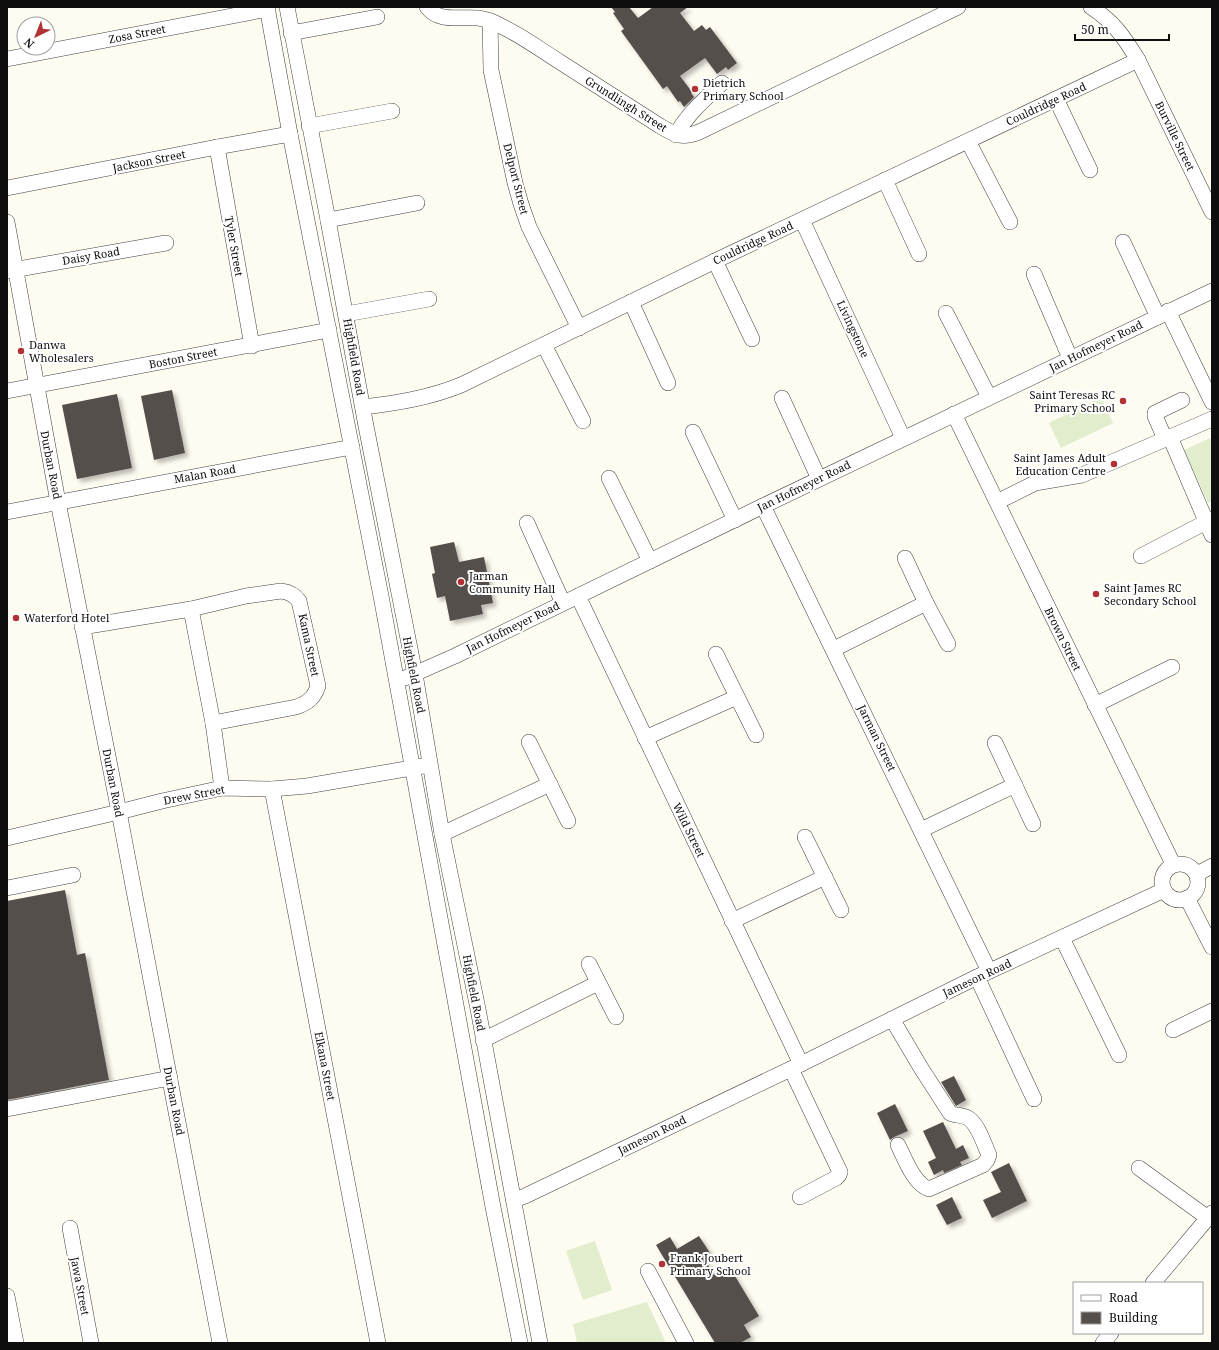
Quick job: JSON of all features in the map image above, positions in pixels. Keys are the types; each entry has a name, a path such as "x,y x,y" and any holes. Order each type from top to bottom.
{"street":[{"name":"Highfield Road","path":"287,7 414,674 442,834 514,1200 540,1343"},
{"name":"Grundlingh Street","path":"427,7 437,16 447,18 477,18 490,21 515,33 660,126 676,135 684,136 699,132 958,7"},
{"path":"1092,7 1115,26 1138,60"},
{"name":"Highfield Road","path":"268,8 290,134 352,447 413,768 493,1207 520,1343"},
{"name":"Zosa Street","path":"7,59 268,8"},
{"path":"291,33 377,17"},
{"name":"Delport Street","path":"490,21 492,70 515,183 521,204 529,227 579,328"},
{"name":"Couldridge Road","path":"363,407 414,400 448,390 579,328 714,261 1138,60"},
{"name":"Burville Street","path":"1138,60 1212,212"},
{"path":"676,135 686,120 705,98 722,83"},
{"path":"1056,99 1090,170"},
{"path":"309,126 392,111"},
{"name":"Jackson Street","path":"7,188 290,134"},
{"path":"968,140 1010,222"},
{"name":"Tyler Street","path":"217,147 252,346"},
{"path":"885,180 918,254"},
{"path":"328,220 417,203"},
{"name":"Livingstone","path":"802,220 904,438"},
{"name":"Durban Road","path":"7,222 12,270 119,812 220,1343"},
{"path":"1124,242 1212,402"},
{"name":"Daisy Road","path":"12,270 166,243"},
{"path":"714,261 752,339"},
{"path":"1034,274 1070,358"},
{"name":"Jan Hofmeyer Road","path":"396,681 414,674 578,596 1212,291"},
{"path":"346,314 429,299"},
{"path":"631,302 668,383"},
{"path":"946,313 989,397"},
{"name":"Boston Street","path":"7,391 252,346 328,330"},
{"path":"544,344 583,421"},
{"path":"782,398 820,479"},
{"path":"1182,400 1155,413 1155,416 1168,438 1209,520 1212,536"},
{"name":"Brown Street","path":"954,414 1173,864"},
{"path":"997,502 1029,485 1042,481 1082,475 1212,419"},
{"path":"693,432 735,520"},
{"name":"Malan Road","path":"7,512 352,447"},
{"path":"609,478 650,561"},
{"name":"Jarman Street","path":"763,506 921,830 983,974 1034,1099"},
{"path":"1141,556 1209,520"},
{"path":"527,523 563,603"},
{"path":"905,558 926,603 948,644"},
{"name":"Kama Street","path":"82,627 191,609 246,596 281,591 291,594 299,602 318,686 312,699 302,705 213,723"},
{"name":"Wild Street","path":"578,596 732,921 796,1066"},
{"path":"834,649 926,603"},
{"path":"191,609 213,723 222,788"},
{"path":"716,654 756,735"},
{"path":"1095,705 1172,667"},
{"path":"644,738 737,696"},
{"path":"529,742 568,822"},
{"path":"995,743 1033,824"},
{"name":"Drew Street","path":"7,838 222,788 272,789 315,785 430,764"},
{"path":"442,834 550,784"},
{"path":"921,830 1015,785"},
{"name":"Elkana Street","path":"272,789 378,1343"},
{"path":"805,837 841,910"},
{"path":"1179,863 1189,866 1196,874 1198,880 1195,891 1187,898 1176,899 1171,897 1164,890 1162,878 1168,868 1173,864 1179,863"},
{"path":"1196,874 1212,866"},
{"path":"7,888 73,875"},
{"path":"732,921 825,877"},
{"name":"Jameson Road","path":"514,1200 796,1066 983,974 1164,890"},
{"path":"1187,898 1212,947"},
{"path":"1062,938 1119,1055"},
{"path":"589,964 616,1017"},
{"path":"483,1040 598,983"},
{"path":"1173,1030 1212,1011"},
{"path":"892,1019 950,1113 955,1116 968,1118 975,1125 989,1155 983,1165 929,1189 923,1187 917,1182 898,1145"},
{"path":"796,1066 840,1172 836,1178 800,1197"},
{"path":"7,1109 170,1078"},
{"path":"1139,1168 1210,1215 1155,1282"},
{"name":"Jawa Street","path":"70,1228 91,1343"},
{"path":"648,1271 686,1343"},
{"path":"7,1296 16,1343"},
{"path":"1103,1343 1111,1334"}],"green space":[{"path":"1101,397 1113,423 1061,448 1049,423"},
{"path":"1210,438 1212,443 1212,501 1208,503 1184,450"},
{"path":"595,1241 612,1290 583,1300 566,1251"},
{"path":"647,1302 666,1343 577,1343 573,1324"}],"building":[{"path":"611,7 629,7 638,18 653,7 688,7 680,13 694,31 702,25 706,30 710,27 737,63 728,70 726,67 717,74 705,58 680,76 694,97 684,107 680,101 678,102 667,86 663,89 621,31 624,29 613,13 615,12"},
{"path":"172,390 185,453 154,460 141,396"},
{"path":"117,394 132,468 77,479 62,405"},
{"name":"Jarman Community Hall","path":"454,542 459,562 484,557 493,603 481,605 483,614 450,621 445,596 437,598 432,574 435,573 430,547"},
{"path":"65,890 77,955 85,953 109,1080 7,1100 7,901"},
{"path":"954,1076 966,1100 956,1106 941,1082"},
{"path":"895,1104 908,1131 890,1140 877,1113"},
{"path":"943,1122 956,1149 963,1145 969,1158 960,1162 962,1165 944,1173 943,1170 934,1175 928,1162 936,1158 923,1131"},
{"path":"1009,1163 1027,1201 992,1218 983,1200 1001,1192 991,1172"},
{"path":"952,1197 962,1218 947,1225 936,1205"},
{"path":"699,1236 710,1253 703,1257 714,1275 729,1266 759,1316 744,1325 751,1337 740,1343 715,1343 656,1245 670,1237 677,1249"}],"place":[{"name":"Dietrich Primary School","path":"695,89"},
{"name":"Danwa Wholesalers","path":"21,351"},
{"name":"Saint Teresas RC Primary School","path":"1123,401"},
{"name":"Saint James Adult Education Centre","path":"1114,464"},
{"name":"Jarman Community Hall","path":"461,582"},
{"name":"Saint James RC Secondary School","path":"1096,594"},
{"name":"Waterford Hotel","path":"16,618"},
{"name":"Frank Joubert Primary School","path":"662,1264"}]}
